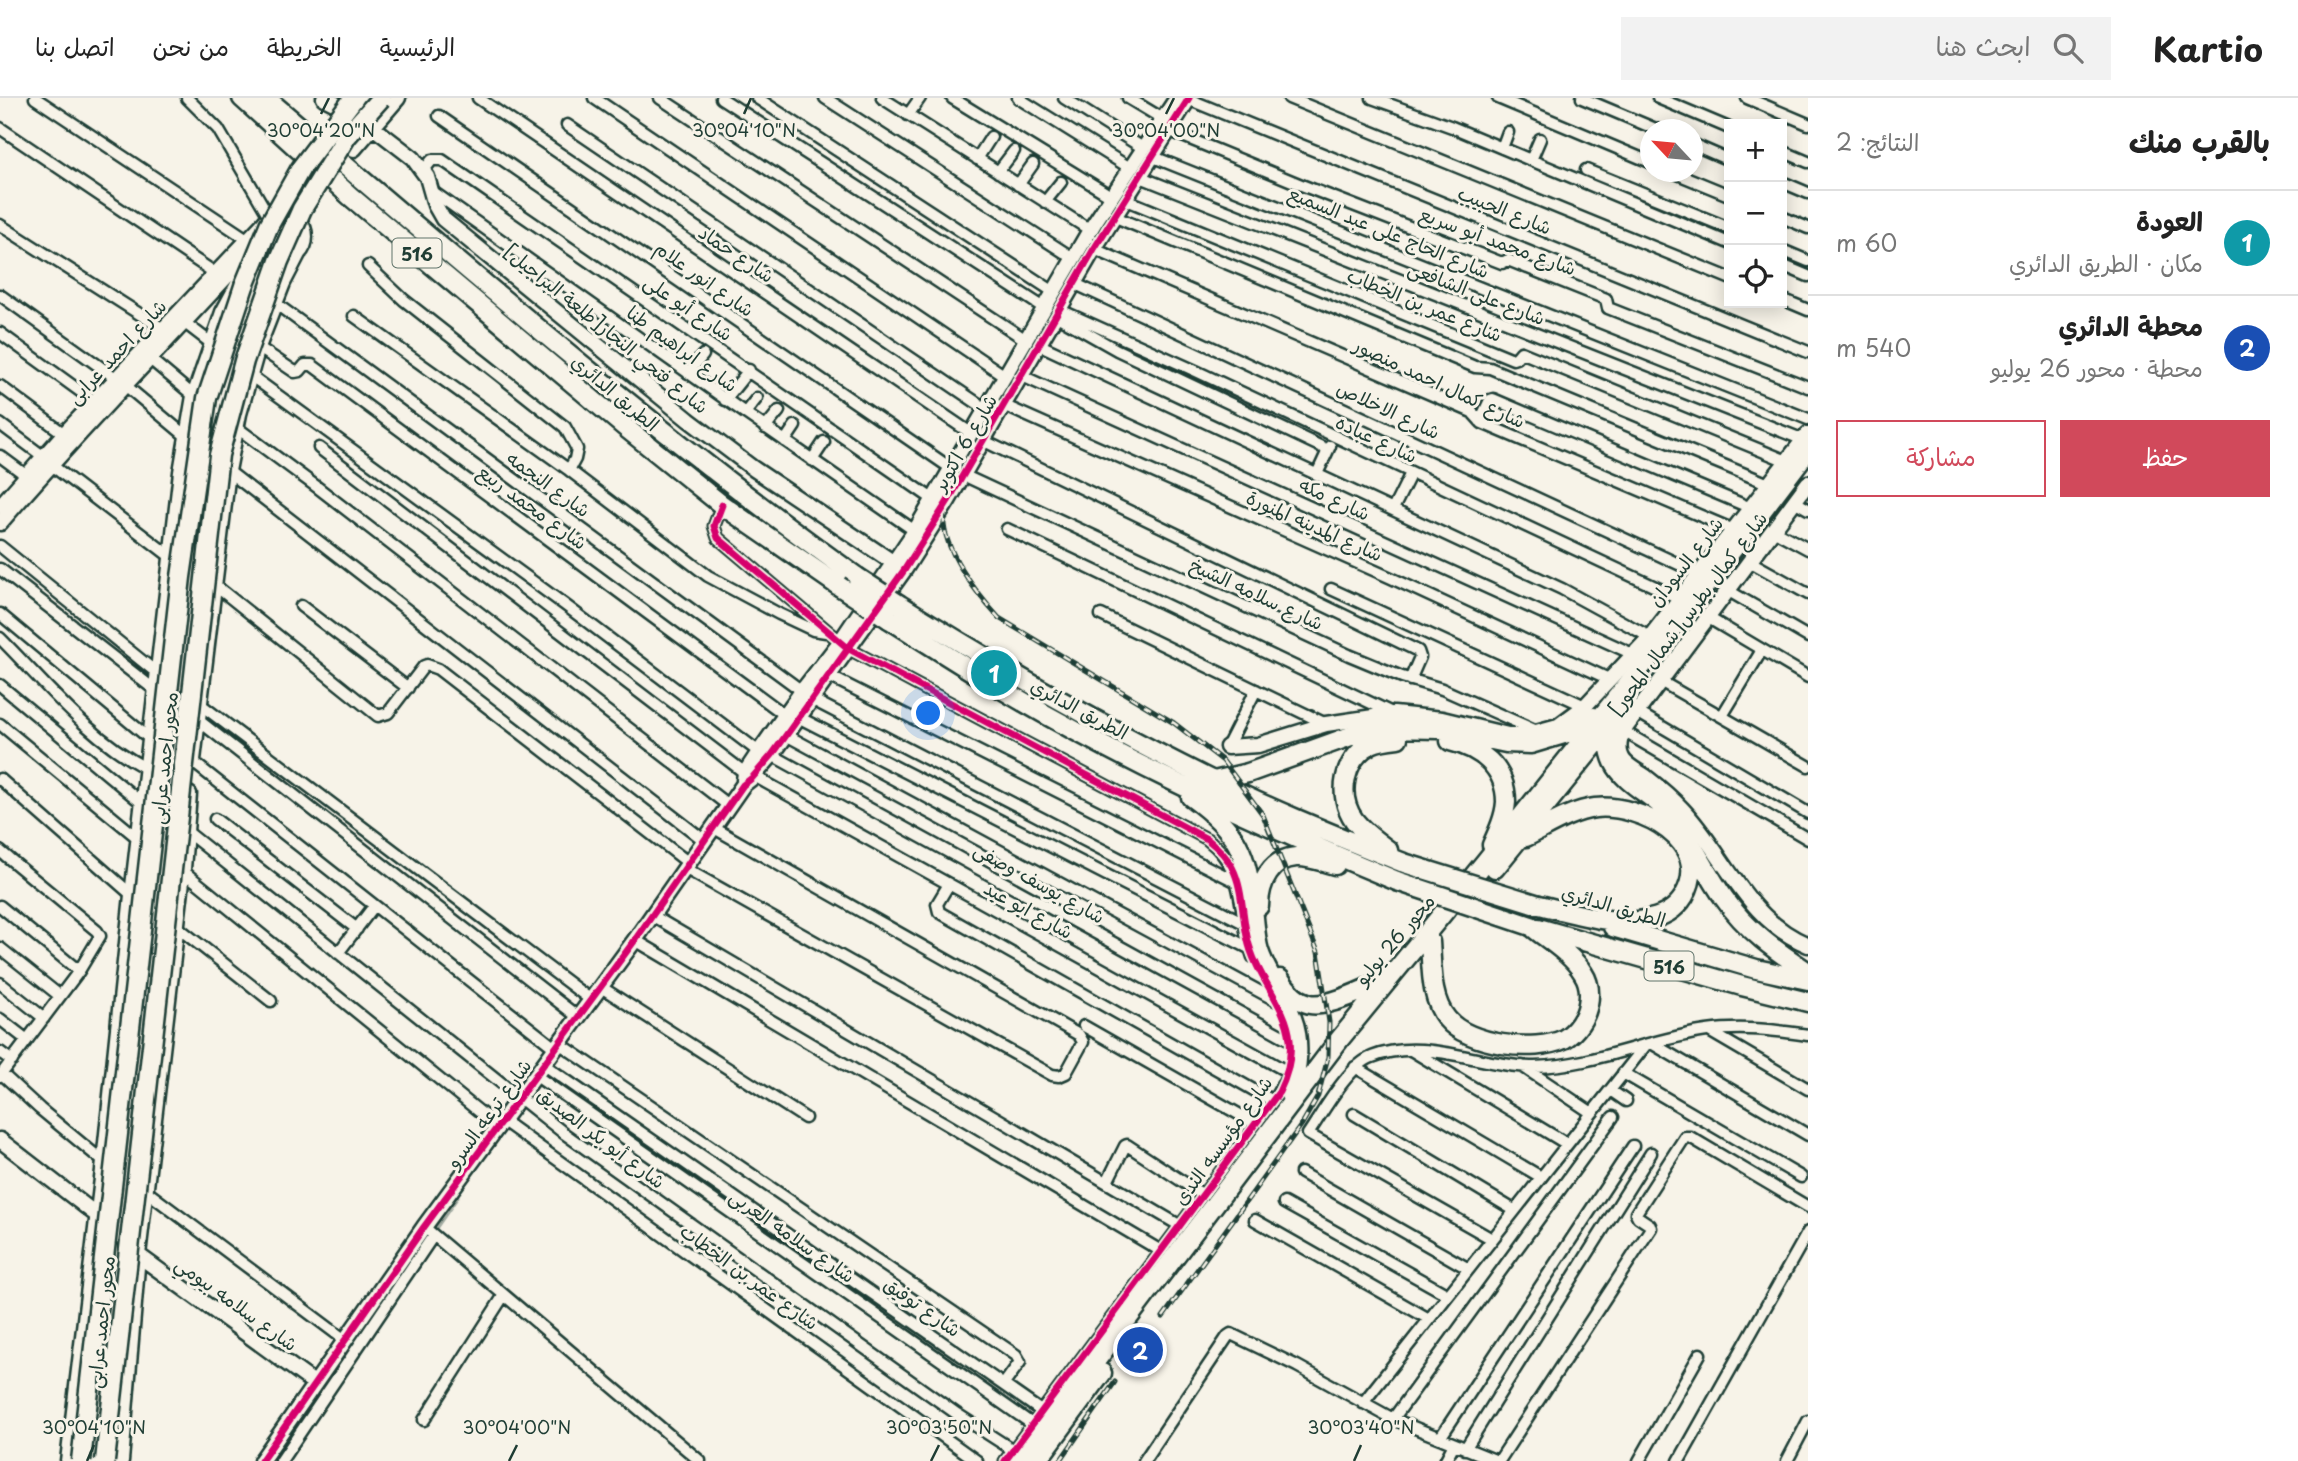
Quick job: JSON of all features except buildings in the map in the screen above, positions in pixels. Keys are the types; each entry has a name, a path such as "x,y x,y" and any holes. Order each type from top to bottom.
{"highway":[{"name":"الطريق الدائري","path":"242,98 350,196 625,427 722,505 839,586 895,612 1168,758 1206,790 1303,842 1397,881 1531,926 1808,1002"},
{"name":"الطريق الدائري","path":"266,98 608,388 777,520 857,577 895,612 993,684 1160,774 1308,825 1404,863 1756,969 1808,980"},
{"name":"محور احمد عرابى","path":"105,1461 219,456 236,387 258,319 302,209 347,136 381,98"},
{"name":"محور احمد عرابى","path":"80,1461 180,590 207,398 240,297 269,225 301,168 355,106"},
{"name":"محور 26 يوليو","path":"1016,1456 1281,1103 1485,862 1686,611 1807,441"},
{"name":"محور 26 يوليو","path":"1037,1461 1356,1030 1615,731 1696,617 1808,469"},
{"path":"1281,1103 1295,1075 1297,1046 1292,1019 1270,978 1259,949 1248,873 1241,848 1206,790 1362,732 1439,729 1506,743 1531,744 1571,732 1609,708"},
{"path":"1615,731 1611,753 1619,771 1670,813 1736,914 1762,940 1808,972"},
{"path":"1404,863 1353,819 1345,799 1345,778 1358,753 1370,744 1383,739 1418,737 1470,747 1485,756 1497,769 1504,786 1506,804 1485,862"},
{"path":"1520,840 1591,808 1623,808 1652,818 1665,827 1680,843 1690,861 1691,876 1680,902 1670,912 1657,917 1618,921 1539,905"},
{"path":"1388,979 1326,1002 1311,1004 1298,999 1279,978 1268,954 1260,921 1260,889 1280,861 1297,856 1397,881"},
{"path":"1430,942 1435,995 1448,1020 1460,1031 1488,1042 1541,1044 1563,1039 1581,1023 1587,1009 1588,986 1585,975 1578,966 1531,926"}],"street":[{"path":"35,98 256,242 269,256 290,258 299,252"},
{"path":"121,1461 138,1255 183,872 193,762 229,471 236,427 258,347 305,236 303,217 276,214 218,129 187,98"},
{"name":"شارع فتحي النجار[طلعة البراجيل]","path":"324,98 355,106 372,127 412,158 423,171 437,210 447,223 689,420 754,469 894,563"},
{"path":"339,135 355,106 370,98"},
{"path":"354,149 398,98"},
{"name":"شارع حماد","path":"478,98 977,437 1418,651 1420,657 1409,680"},
{"name":"شارع مكه","path":"594,98 1013,376 1635,654"},
{"path":"660,98 1032,342 1562,589 1650,638"},
{"path":"721,98 1050,311 1117,350 1328,450"},
{"path":"757,98 1054,292"},
{"path":"825,98 1073,258"},
{"path":"908,115 919,98"},
{"path":"952,98 1117,197"},
{"name":"شارع على الشافعى","path":"1018,98 1134,172 1807,441"},
{"name":"شارع الحاج على عبد السميع","path":"1064,98 1147,152 1808,419"},
{"path":"1128,98 1165,125"},
{"name":"شارع 6 اكتوبر","path":"1050,311 1054,292 1068,281 1073,258 1090,230 1117,197 1181,98"},
{"name":"شارع الحبيب","path":"1181,98 1808,352"},
{"path":"1289,98 1724,276"},
{"path":"1372,98 1502,148 1724,241"},
{"path":"1498,98 1640,158"},
{"path":"1582,98 1640,122"},
{"path":"1658,98 1724,126"},
{"path":"1747,98 1808,124"},
{"path":"887,99 1090,230"},
{"name":"شارع انور علام","path":"439,116 958,472"},
{"path":"567,125 986,409"},
{"name":"شارع محمد أبو سريع","path":"1165,125 1502,263 1508,260 1606,299 1608,308 1808,387"},
{"path":"0,128 215,273"},
{"path":"1502,148 1508,132"},
{"path":"977,159 991,137"},
{"path":"1531,160 1540,139"},
{"path":"1703,149 1724,158"},
{"path":"998,172 1014,151"},
{"path":"1787,153 1808,162"},
{"name":"شارع أبو على","path":"423,171 432,160 442,160 934,500"},
{"path":"1018,184 1033,164"},
{"path":"1587,170 1724,226"},
{"path":"1045,202 1061,182"},
{"path":"1697,182 1724,193"},
{"path":"1787,184 1808,193"},
{"name":"شارع ابراهيم طنا","path":"432,191 725,400 915,531"},
{"name":"شارع 6 اكتوبر","path":"977,437 986,409 1013,376 1068,281 1094,249 1113,216 1117,197"},
{"name":"شارع عمر بن الخطاب","path":"1117,197 1513,359 1521,352 1787,461"},
{"path":"68,1461 98,1216 155,690 187,437 194,396 225,305 256,242 276,214"},
{"path":"1113,216 1475,367 1490,368 1769,484"},
{"path":"1787,219 1808,228"},
{"path":"0,225 163,329"},
{"name":"شارع احمد عرابى","path":"0,523 47,461 121,382 163,329 215,273 256,242"},
{"name":"شارع احمد عرابى","path":"68,437 95,402 150,359 185,323 256,242"},
{"name":"شارع كمال احمد منصور","path":"1094,249 1472,412 1480,421 1734,530"},
{"path":"1787,252 1808,261"},
{"path":"368,265 404,300 565,427 577,449 569,470"},
{"path":"1787,267 1808,276"},
{"name":"شارع الاخلاص","path":"1068,281 1700,573"},
{"path":"211,293 225,305"},
{"path":"0,295 121,382 187,437"},
{"path":"1787,301 1808,310"},
{"name":"شارع النجمه","path":"275,303 806,695 1244,923"},
{"name":"شارع عباده","path":"1050,311 1196,371 1681,599"},
{"path":"354,316 569,470 708,576 813,630 828,632"},
{"path":"185,323 211,343"},
{"path":"0,333 95,402"},
{"name":"شارع محمد ربيع","path":"258,347 295,372 305,365 312,365 792,716"},
{"path":"688,373 703,355"},
{"path":"150,359 194,396"},
{"path":"725,400 749,370"},
{"name":"شارع يوسف وصفى","path":"250,375 766,753 1290,1040"},
{"name":"شارع 6 اكتوبر","path":"748,778 806,695 905,569 977,437 1003,405 1013,376"},
{"path":"0,386 68,437"},
{"path":"745,414 757,398"},
{"path":"1480,421 1493,399 1751,508"},
{"name":"شارع المدينه المنورة","path":"1003,405 1379,572 1611,680"},
{"path":"765,428 779,411"},
{"path":"0,424 171,556"},
{"path":"785,441 795,426"},
{"path":"236,427 729,807"},
{"path":"1317,474 1335,437"},
{"name":"شارع السودان","path":"1540,732 1558,726 1585,706 1650,638 1787,461 1807,441"},
{"path":"812,460 824,442"},
{"name":"شارع ابو عيد","path":"318,448 748,778 949,884 1288,1072"},
{"path":"0,456 27,476"},
{"name":"شارع احمد عرابى","path":"2,500 47,461"},
{"path":"229,471 705,841"},
{"name":"شارع 6 اكتوبر","path":"806,695 829,676 894,563 934,500 958,472"},
{"name":"شارع سلامه الشيخ","path":"958,472 1349,655 1409,680 1442,689 1540,732"},
{"path":"1393,509 1411,473"},
{"name":"شارع كمال بطرس[شمال المحور]","path":"1808,483 1637,712 1615,731 1625,762 1662,790 1690,818 1744,895 1779,929 1808,945"},
{"path":"1794,501 1808,509"},
{"name":"شارع مؤسسه الندى","path":"722,505 714,526 718,538 845,646 1207,839 1227,857 1237,882 1249,948 1283,1013 1290,1040 1288,1072 1281,1103 1256,1124 1041,1410 1016,1456 1005,1461"},
{"path":"1007,529 1394,714"},
{"path":"1773,530 1808,549"},
{"path":"0,546 157,673"},
{"path":"1749,561 1808,594"},
{"path":"0,569 155,690"},
{"path":"216,586 378,716 388,713 424,666 438,669 688,866 1052,1075 1066,1073 1083,1042 1082,1036 714,828"},
{"path":"1331,589 1585,706"},
{"path":"1727,590 1808,637"},
{"path":"301,606 408,688"},
{"path":"0,614 150,739"},
{"path":"1101,615 1325,724"},
{"path":"1707,617 1808,677"},
{"path":"0,638 90,731 116,751 147,769"},
{"path":"1722,716 1762,650"},
{"path":"829,676 1237,882"},
{"path":"1660,681 1808,765"},
{"path":"0,685 143,804"},
{"path":"1227,747 1256,690"},
{"path":"200,704 591,1000"},
{"path":"1637,712 1808,813"},
{"path":"1227,747 1258,745 1325,724 1394,714 1426,716 1508,735 1540,732"},
{"path":"792,716 1249,948"},
{"name":"شارع 6 اكتوبر","path":"766,753 786,735 792,716"},
{"path":"198,720 578,1017"},
{"path":"0,724 139,839"},
{"path":"1615,731 1808,839"},
{"path":"786,735 1277,1001"},
{"path":"193,762 374,906 560,1046 1019,1357 1018,1364 1004,1384"},
{"name":"شارع ترعه السرو","path":"261,1461 345,1340 428,1231 503,1124 523,1101 578,1017 653,916 748,778"},
{"path":"0,779 132,895"},
{"path":"215,819 357,929"},
{"name":"شارع أبو بكر الصديق","path":"186,831 565,1134 1016,1456"},
{"path":"0,851 99,932 99,938 79,971 1,1075 104,1162"},
{"name":"شارع عمر بن الخطاب","path":"183,872 503,1124 977,1461"},
{"path":"949,884 937,904 939,912 1281,1103"},
{"path":"0,906 79,971"},
{"path":"338,953 374,906"},
{"path":"653,916 1179,1225"},
{"path":"176,926 271,1001"},
{"path":"635,940 1161,1251"},
{"path":"0,947 60,996"},
{"path":"0,983 44,1018"},
{"path":"601,987 805,1118"},
{"path":"0,1019 27,1040"},
{"path":"1084,1026 1256,1124"},
{"path":"1492,1239 1308,1134 1355,1067 1371,1057 1409,1049 1522,1066 1554,1065 1707,1031 1758,1030 1808,1035"},
{"path":"1707,1031 1808,1089"},
{"path":"1363,1403 1623,1073 1649,1045"},
{"path":"1649,1045 1808,1135"},
{"path":"1409,1049 1567,1144"},
{"path":"0,1052 12,1061"},
{"path":"1522,1066 1592,1113"},
{"path":"1355,1067 1541,1177"},
{"name":"شارع توفيق","path":"543,1072 1041,1410"},
{"name":"شارع سلامه العربى","path":"543,1072 1032,1424"},
{"path":"1623,1073 1801,1177"},
{"path":"1610,1090 1626,1101"},
{"path":"1354,1114 1514,1210"},
{"path":"1393,1419 1614,1116"},
{"path":"1144,1461 1231,1334 1297,1366 1393,1419 1498,1461 1650,1229 1649,1224 1636,1213 1685,1138 1690,1136 1808,1208"},
{"path":"0,1140 98,1216"},
{"path":"1107,1182 1127,1145 1203,1195"},
{"path":"1440,1438 1633,1146"},
{"path":"1465,1449 1651,1153"},
{"path":"1301,1173 1469,1269"},
{"path":"146,1191 345,1340"},
{"path":"1284,1203 1448,1295"},
{"path":"1255,1220 1429,1319"},
{"path":"428,1231 700,1461"},
{"name":"شارع ترعه السرو","path":"281,1461 428,1231"},
{"path":"1679,1461 1808,1232"},
{"name":"شارع سلامه بيومي","path":"138,1255 314,1383"},
{"path":"424,1420 504,1296"},
{"path":"1639,1461 1700,1354"},
{"path":"1787,1461 1808,1421"},
{"path":"1445,1461 1454,1444"}],"waterway":[{"path":"432,1229 455,1196"},
{"path":"271,1461 425,1239"}],"tunnel":[{"path":"290,202 334,142"}],"railway":[{"path":"1163,1317 1302,1124 1318,1096 1328,1057 1329,1022 1318,952 1263,815 1223,761 1174,723 999,618 971,583 954,555 944,527 944,514 950,492 967,458 1104,225 1187,98"},
{"path":"1060,1461 1115,1382"}],"cycle path":[{"path":"261,1461 424,1227 635,940 743,785 772,755 905,569 948,501 1094,249 1189,98"},
{"path":"722,505 714,526 718,538 849,649 1207,839 1218,848 1230,863 1236,877 1255,962 1288,1028 1290,1061 1279,1092 1005,1461"}],"place":[{"name":"العودة","path":"994,673"},
{"name":"محطة الدائري","path":"1140,1350"}]}
